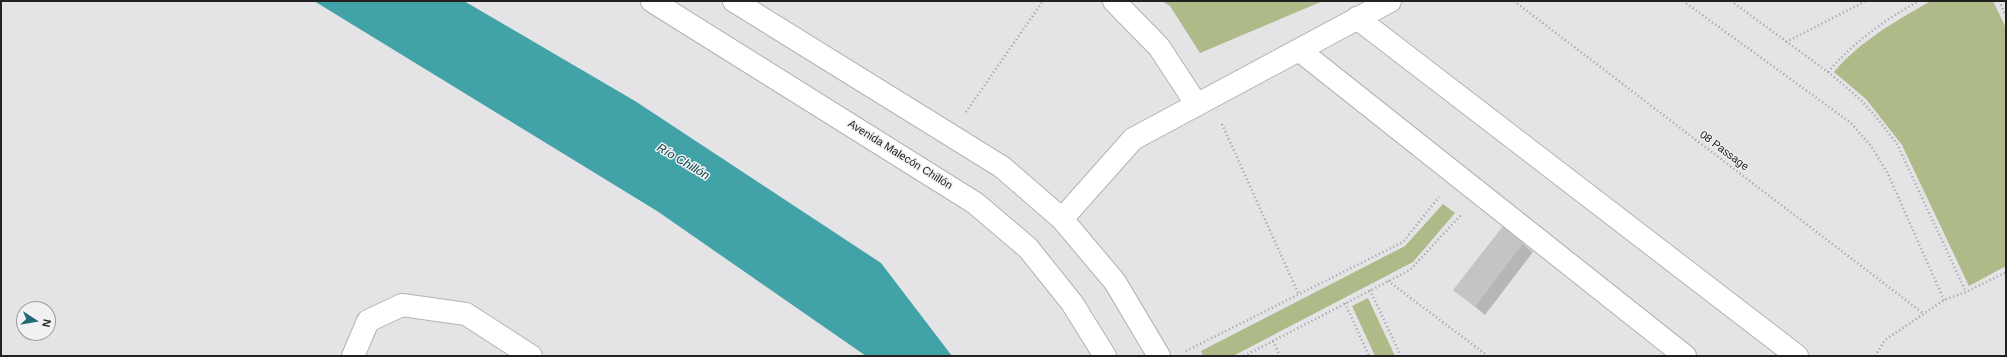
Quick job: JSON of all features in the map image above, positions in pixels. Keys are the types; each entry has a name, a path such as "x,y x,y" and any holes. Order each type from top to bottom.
{"street":[{"name":"Avenida Malecón Chillón","path":"652,1 975,203 1028,248 1072,303 1105,356"},
{"path":"734,1 1002,167 1062,219 1115,282 1159,356"},
{"path":"1114,1 1159,47 1203,101"},
{"path":"1062,219 1133,139 1390,1"},
{"path":"1357,18 1796,356"},
{"path":"1299,50 1685,356"},
{"path":"353,355 368,321 402,305 466,314 531,356"}],"path":[{"path":"951,135 1044,1"},
{"name":"08 Passage","path":"1514,1 1924,314"},
{"path":"1683,1 1851,123 1866,140 1888,174 1944,300"},
{"path":"1731,1 1828,72 1860,99 1897,144 1966,292"},
{"path":"1786,42 1866,1"},
{"path":"1828,72 1842,56 1865,36 1890,17 1919,1"},
{"path":"1999,1 2006,16"},
{"path":"1203,101 1299,295"},
{"path":"1183,353 1403,242 1457,175"},
{"path":"1244,356 1410,270 1481,194"},
{"path":"1875,356 1886,340 1944,300 1966,292 2006,272"},
{"path":"1388,281 1488,356"},
{"path":"1370,290 1401,356"},
{"path":"1345,303 1369,356"},
{"path":"1273,341 1280,356"}],"green space":[{"path":"1162,1 1323,1 1200,53 1170,6"},
{"path":"1931,1 1993,1 2006,28 2006,266 1969,286 1902,145 1866,99 1834,72 1855,50 1867,41"},
{"path":"1443,204 1455,213 1413,262 1233,356 1203,356 1201,351 1405,246"},
{"path":"1368,298 1395,356 1375,356 1352,306"}],"water":[{"name":"Río Chillón","path":"314,1 464,1 635,101 881,263 952,356 866,356 657,211"}],"building":[{"path":"1503,226 1524,242 1475,307 1453,290"}]}
